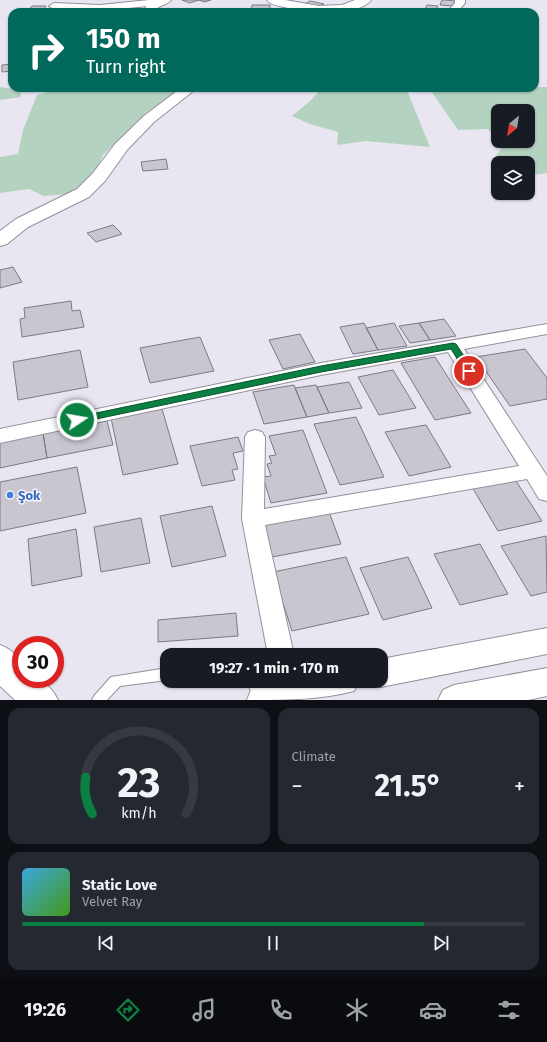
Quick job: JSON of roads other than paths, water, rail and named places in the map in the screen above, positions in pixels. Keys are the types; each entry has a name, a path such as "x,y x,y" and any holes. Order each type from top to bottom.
{"main road":[{"path":"273,0 302,8"},
{"path":"346,8 365,0"},
{"path":"150,8 161,1"},
{"path":"0,240 22,223 83,193 99,177 121,147 149,119 185,92"},
{"path":"388,672 547,641"},
{"path":"0,659 7,673 33,698"},
{"path":"454,700 547,682"},
{"path":"270,690 286,688"}],"street":[{"path":"54,6 100,8 161,1"},
{"path":"0,436 321,369 547,329"},
{"path":"453,346 547,493"},
{"path":"255,437 253,519 280,648"},
{"path":"253,519 533,471"}],"lane":[{"path":"99,700 116,681 160,675"}],"place":[{"name":"Şok","path":"10,495"}]}
